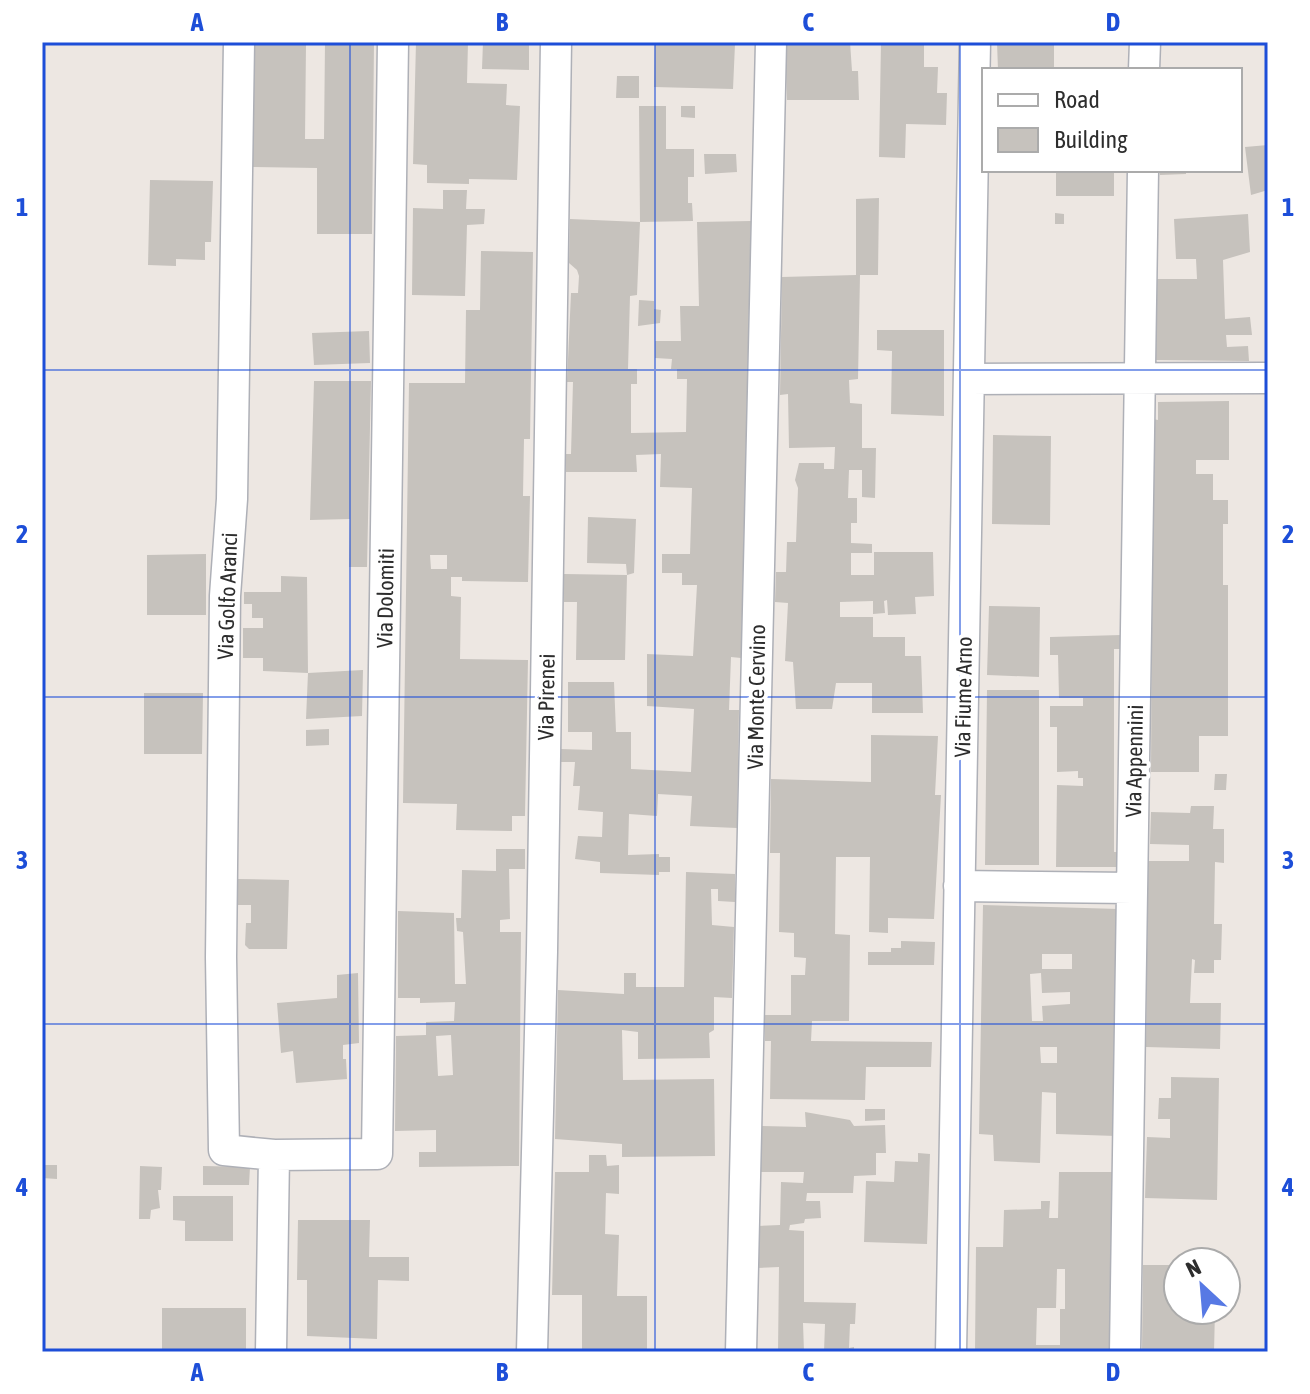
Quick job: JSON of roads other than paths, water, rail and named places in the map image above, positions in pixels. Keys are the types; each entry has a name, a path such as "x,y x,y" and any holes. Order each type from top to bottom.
{"street":[{"name":"Via Golfo Aranci","path":"239,42 232,499 225,596 221,957 224,1150 274,1155"},
{"name":"Via Dolomiti","path":"274,1155 377,1154 393,42"},
{"name":"Via Pirenei","path":"532,1352 542,952 556,42"},
{"name":"Via Monte Cervino","path":"741,1352 771,42"},
{"name":"Via Fiume Arno","path":"951,1352 975,42"},
{"path":"1144,68 1145,42"},
{"name":"Via Appennini","path":"1125,1352 1143,172"},
{"path":"969,379 1268,378"},
{"path":"959,886 1132,888"},
{"path":"271,1352 274,1155"}]}
